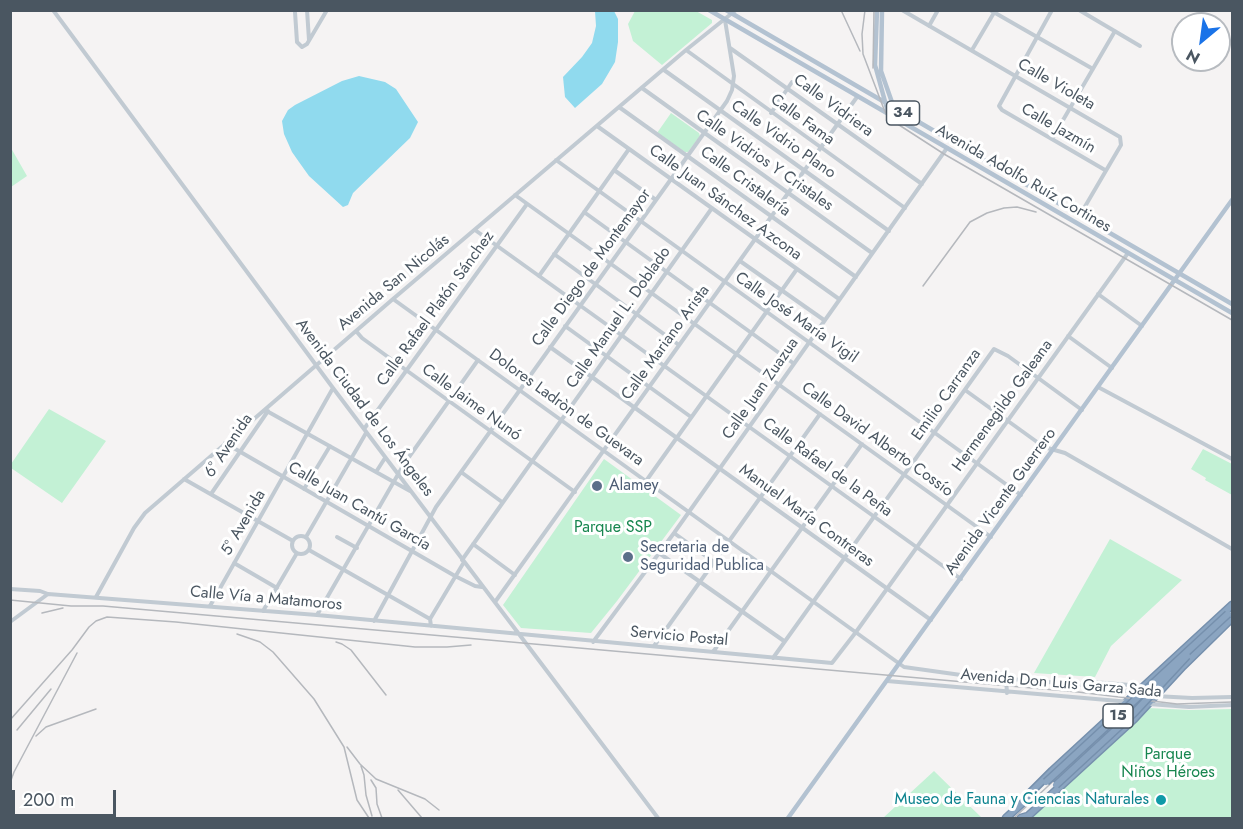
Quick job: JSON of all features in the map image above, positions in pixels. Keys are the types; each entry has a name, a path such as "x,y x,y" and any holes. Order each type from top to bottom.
{"highway":[{"path":"1026,800 1034,788 1233,605"},
{"path":"1021,819 1028,816 1047,799 1148,704 1231,614"},
{"name":"15","path":"1006,819 1231,614"},
{"name":"15","path":"1021,819 1135,712 1191,650"},
{"path":"1159,673 1173,676"},
{"path":"1146,684 1155,696"},
{"path":"1137,692 1148,704"}],"main road":[{"name":"Avenida Adolfo Ruíz Cortines","path":"709,10 1233,313"},
{"name":"Avenida Adolfo Ruíz Cortines","path":"726,10 734,12 887,104 1233,304"},
{"path":"880,10 875,65 880,87 892,117"},
{"path":"880,10 880,65 894,108 892,117"},
{"path":"841,87 846,85 847,80"},
{"path":"920,134 920,127 924,125"},
{"name":"Avenida Vicente Guerrero","path":"788,819 1233,200"}],"street":[{"name":"Avenida Ciudad de Los Ángeles","path":"53,10 365,431 658,819"},
{"path":"307,10 309,41"},
{"path":"295,12 297,44 303,46 309,41 327,10"},
{"name":"Calle Violeta","path":"902,10 1118,135 1121,145 1080,215"},
{"path":"929,26 938,10"},
{"path":"1015,75 1052,10"},
{"path":"1079,10 1140,46"},
{"path":"972,50 993,11 1092,69"},
{"name":"Avenida San Nicolás","path":"96,597 139,520 393,299 686,50 734,12"},
{"name":"Calle Diego de Montemayor","path":"374,621 431,517 460,472 730,96 733,66 725,20"},
{"path":"1052,139 1115,31"},
{"name":"Calle Vidriera","path":"730,48 922,184"},
{"name":"Calle Fama","path":"686,50 905,207"},
{"name":"Calle Vidrio Plano","path":"664,70 889,231"},
{"name":"Calle Jazmín","path":"1015,75 999,107 1106,170"},
{"path":"771,113 792,82"},
{"name":"Calle Vidrios Y Cristales","path":"642,88 873,253"},
{"name":"Calle Mariano Arista","path":"495,603 857,97"},
{"name":"Calle Cristalería","path":"619,107 856,277"},
{"name":"Calle Juan Sánchez Azcona","path":"597,126 839,299"},
{"name":"Calle Juan Zuazua","path":"593,642 674,533 947,148"},
{"path":"539,276 629,149"},
{"name":"Calle José María Vigil","path":"556,160 1021,495"},
{"path":"614,170 656,200"},
{"name":"Calle David Alberto Cossío","path":"515,195 991,537"},
{"name":"Calle Rafael Platón Sánchez","path":"306,537 365,431 406,370 527,204"},
{"name":"Calle Manuel L. Doblado","path":"430,619 473,544 712,208"},
{"path":"584,212 793,363"},
{"name":"Calle Rafael de la Peña","path":"475,230 960,579"},
{"name":"Hermenegildo Galeana","path":"835,661 1128,253"},
{"path":"554,254 679,345"},
{"path":"740,261 824,320"},
{"path":"646,481 797,269"},
{"path":"1098,294 1142,326"},
{"name":"Dolores Ladròn de Guevara","path":"393,299 899,664"},
{"path":"565,326 691,417"},
{"name":"Calle Jaime Nunó","path":"356,331 362,338 574,492"},
{"path":"1068,336 1112,369"},
{"name":"Manuel María Contreras","path":"550,347 931,621"},
{"name":"Emilio Carranza","path":"773,657 993,351 997,349 1037,378"},
{"path":"316,615 345,570 409,458 478,360"},
{"path":"1037,378 1082,410"},
{"path":"1098,387 1233,459"},
{"name":"5° Avenida","path":"210,606 333,388"},
{"path":"965,390 1044,447 1065,453 1233,549"},
{"path":"266,410 411,492"},
{"name":"6° Avenida","path":"211,494 266,410"},
{"path":"653,647 820,414"},
{"name":"Calle Juan Cantú García","path":"225,443 455,576 474,586 483,587"},
{"path":"712,652 862,444"},
{"path":"304,489 330,446"},
{"path":"376,472 385,457"},
{"path":"460,472 502,502"},
{"path":"184,479 293,541"},
{"path":"674,533 714,562"},
{"path":"300,536 306,537 310,541 309,550 304,554 297,553 292,546 293,541 300,536"},
{"path":"337,537 357,548"},
{"path":"473,544 514,575"},
{"path":"309,550 430,619 431,626"},
{"path":"263,611 297,553"},
{"path":"659,553 784,641"},
{"path":"234,563 277,588"},
{"name":"Calle Vía a Matamoros","path":"10,589 519,635"},
{"path":"10,622 48,594"},
{"name":"Servicio Postal","path":"519,635 773,657 827,664 835,661"},
{"name":"Avenida Don Luis Garza Sada","path":"899,664 912,669 1085,686 1155,696 1192,698 1233,696"},
{"path":"1006,679 1007,693"},
{"name":"Avenida Don Luis Garza Sada","path":"886,681 1189,707 1233,705"},
{"path":"1085,686 1092,682 1146,684"}],"green space":[{"path":"635,11 696,11 712,20 712,23 662,65 633,41 628,24"},
{"path":"671,113 699,133 700,136 688,152 657,133"},
{"path":"11,148 27,176 10,187"},
{"path":"49,409 106,441 62,503 11,468 11,464"},
{"path":"1203,449 1232,464 1232,495 1191,469"},
{"name":"Parque SSP","path":"604,459 681,515 591,633 521,628 503,605"},
{"path":"1110,539 1182,580 1111,646 1095,677 1034,673"},
{"name":"Parque Niños Héroes","path":"1148,708 1232,709 1232,818 1029,818"},
{"path":"934,771 982,818 883,818"}],"water":[{"path":"595,11 614,11 618,19 615,62 602,84 575,108 565,97 563,77 592,43 596,26"},
{"path":"359,76 385,82 396,89 418,122 410,138 353,193 348,205 343,207 309,176 299,162 284,134 282,121 288,110 295,105 342,81"}],"railway":[{"path":"841,10 860,51"},
{"path":"865,10 862,34 863,54 885,112 896,123 944,154 1232,320"},
{"path":"873,68 874,10"},
{"path":"923,286 970,222 987,213 1004,208 1017,207 1036,212"},
{"path":"10,600 71,606 103,606 1078,692 1177,704 1232,702"},
{"path":"42,613 63,608"},
{"path":"10,720 72,650 89,627 96,621 107,617 415,647 471,645"},
{"path":"237,634 260,642 273,652 314,699 344,747 357,800 369,818"},
{"path":"336,642 351,650 386,695"},
{"path":"10,783 77,653"},
{"path":"17,730 51,689"},
{"path":"36,736 46,727 96,709"},
{"path":"1014,818 1113,725"},
{"path":"347,747 376,779 425,799 439,810"},
{"path":"361,766 372,816"},
{"path":"371,780 376,788 377,804 382,818"},
{"path":"398,790 422,818"},
{"path":"10,813 15,818"}],"place":[{"name":"Alamey","path":"597,486"},
{"name":"Secretaria de Seguridad Publica","path":"628,557"},
{"name":"Museo de Fauna y Ciencias Naturales","path":"1161,800"}]}
